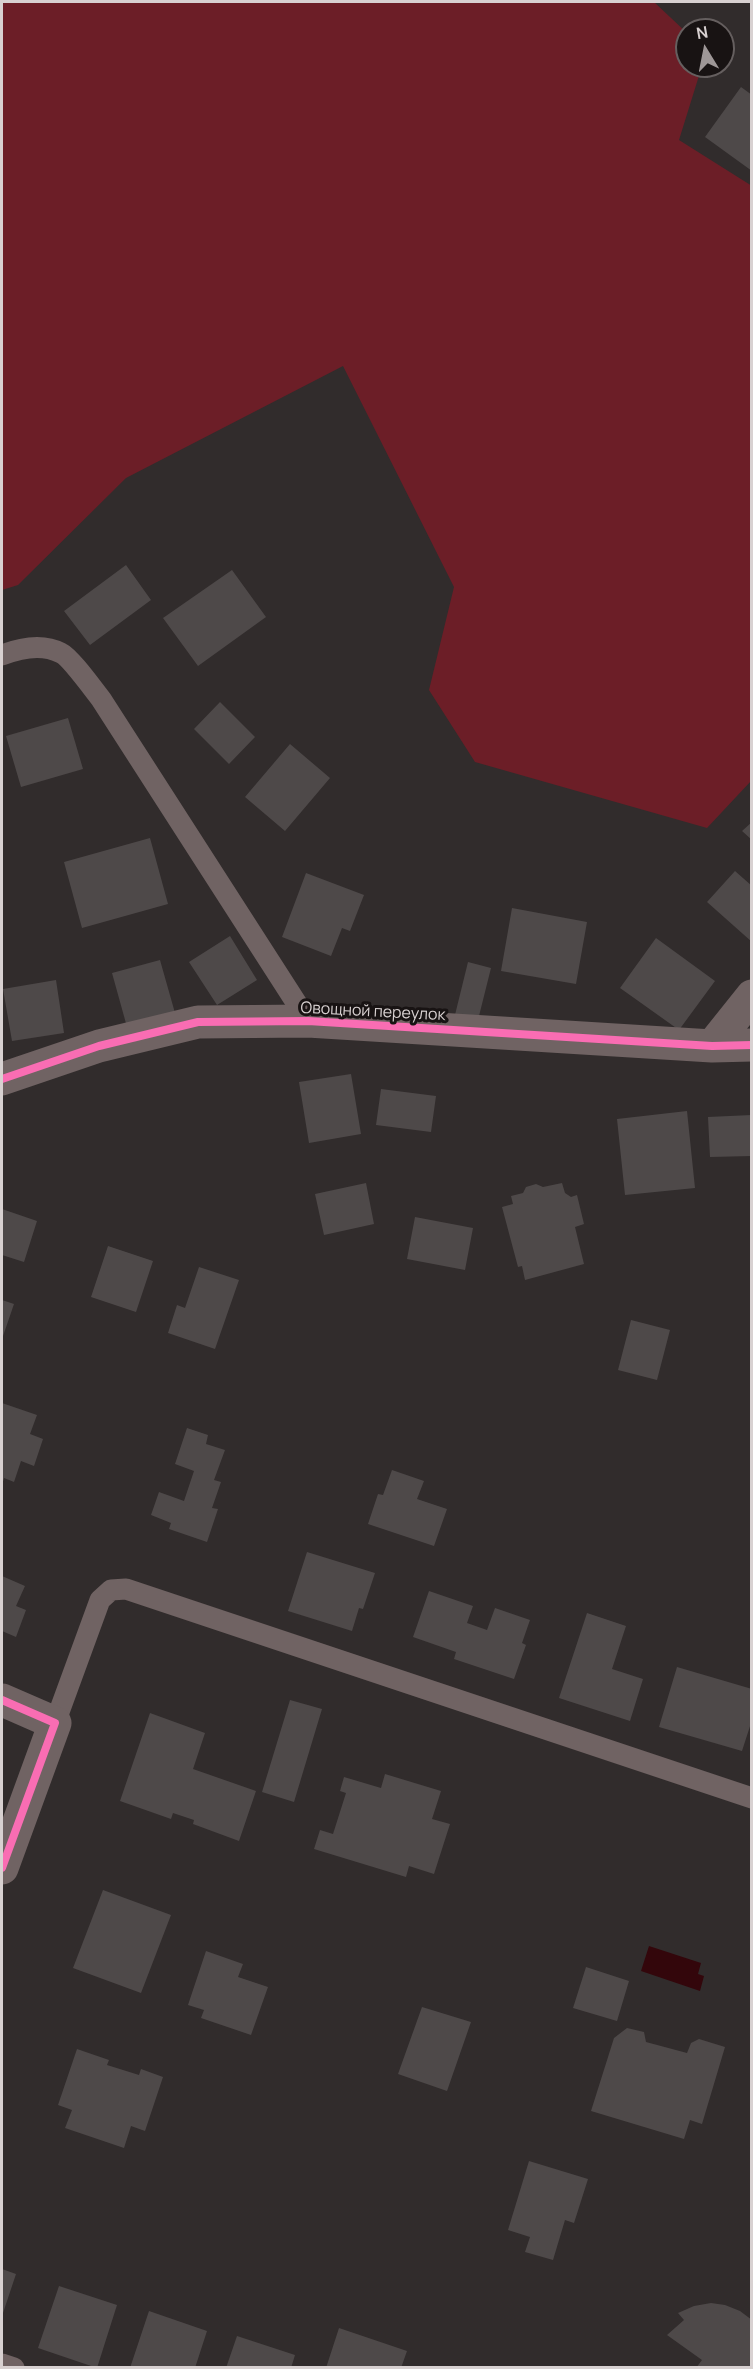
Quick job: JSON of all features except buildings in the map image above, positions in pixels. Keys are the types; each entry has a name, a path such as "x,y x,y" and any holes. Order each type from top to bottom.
{"street":[{"path":"712,1046 752,996"},
{"name":"Овощной переулок","path":"2,1079 99,1046 198,1022 308,1021 712,1046 752,1045"},
{"path":"2,1700 55,1723 2,1868"}],"lane":[{"path":"2,655 18,649 39,647 63,653 94,690 308,1021"},
{"path":"55,1723 100,1600 111,1590 126,1589 752,1798"},
{"path":"2,2364 14,2367"}],"shaded area":[{"path":"2,2 654,2 675,22 675,78 698,78 679,140 752,186 751,781 707,828 475,762 429,690 454,587 343,366 126,478 18,585 2,590"},
{"path":"649,1946 701,1963 698,1974 704,1976 700,1991 641,1971"}],"cycle path":[{"path":"2,1079 99,1046 198,1022 308,1021 712,1046 752,1045"},
{"path":"2,1700 55,1723 2,1868"}]}
